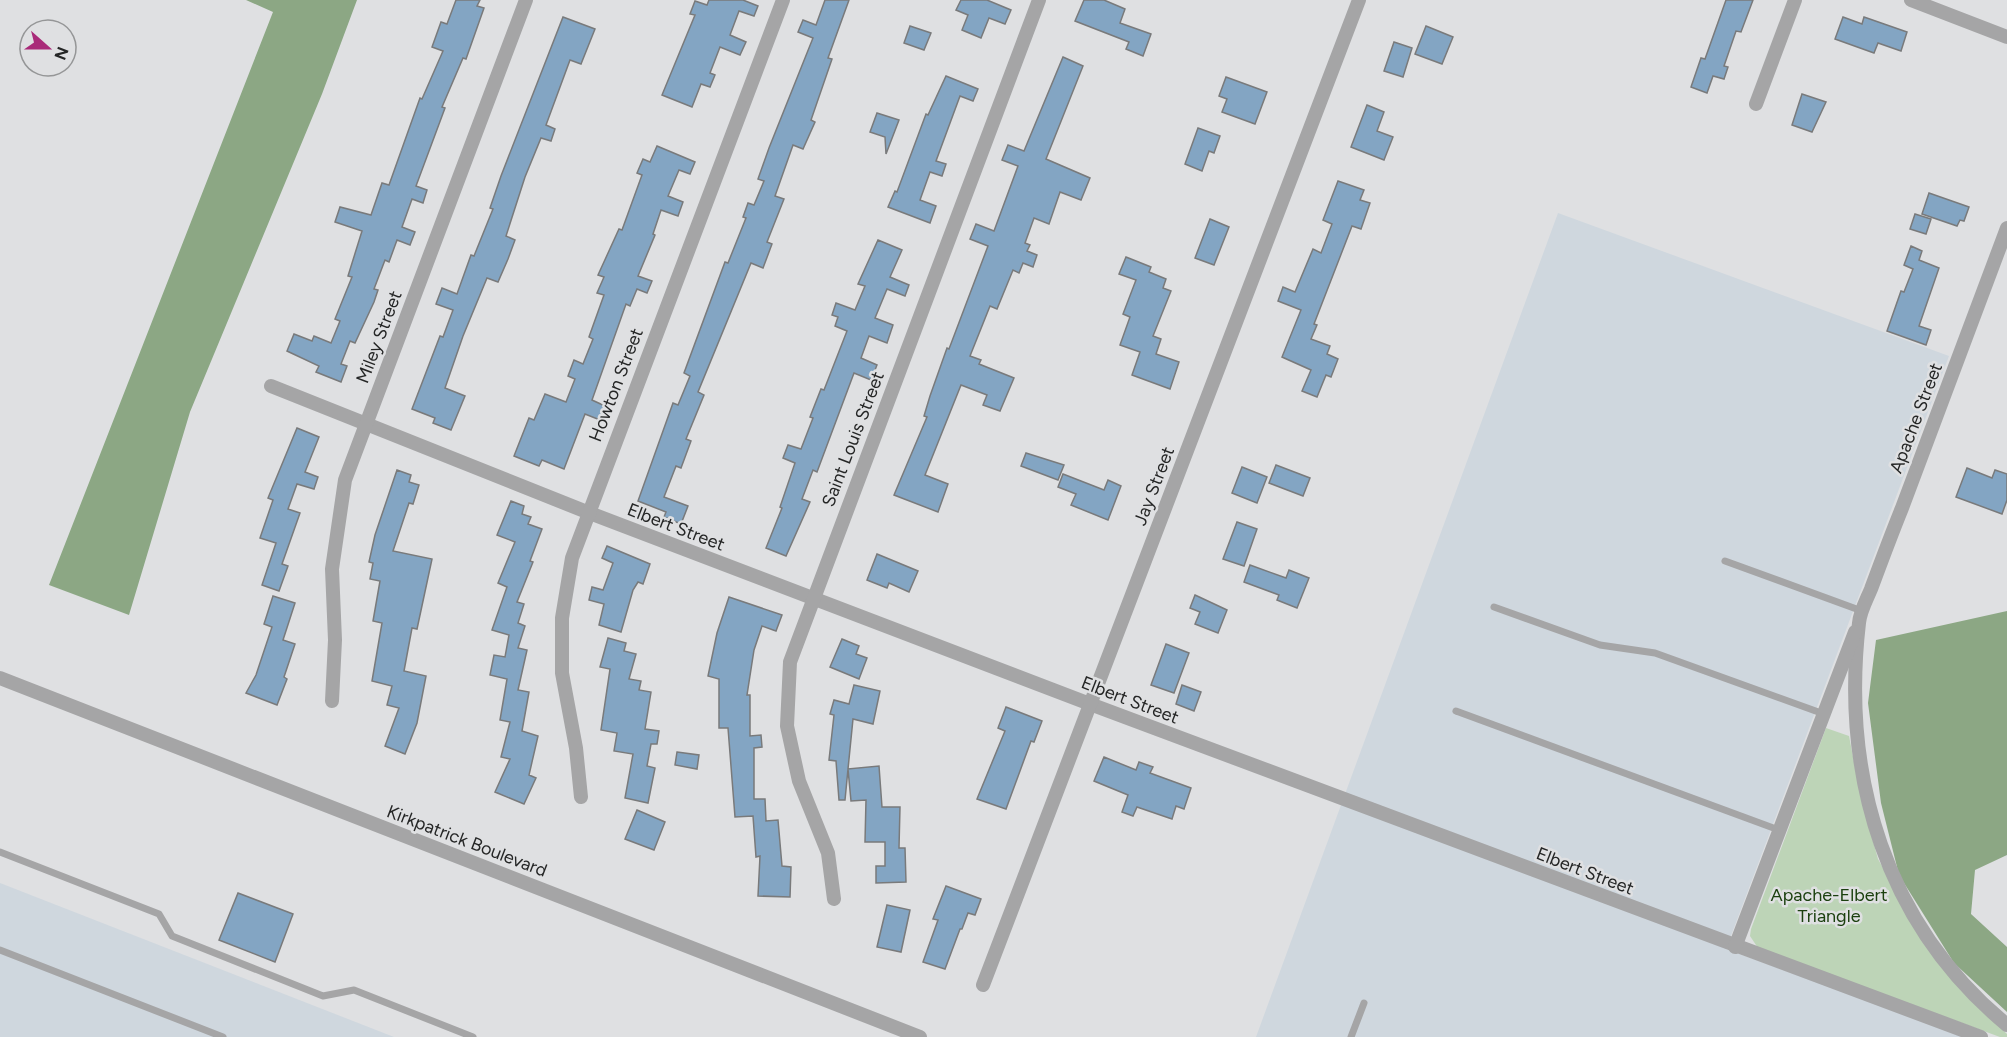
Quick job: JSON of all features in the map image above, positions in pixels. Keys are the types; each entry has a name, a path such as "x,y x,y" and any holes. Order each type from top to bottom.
{"street":[{"name":"Miley Street","path":"332,701 335,640 332,569 345,480 526,0"},
{"name":"Howton Street","path":"580,797 576,748 562,673 562,618 572,558 587,512 783,0"},
{"name":"Saint Louis Street","path":"834,900 828,853 799,781 787,726 790,662 812,598 1039,0"},
{"name":"Jay Street","path":"983,985 1359,0"},
{"path":"1756,104 1795,0"},
{"path":"1911,0 2007,37"},
{"name":"Apache Street","path":"1735,946 2007,228"},
{"name":"Elbert Street","path":"271,387 587,512 1090,704 1981,1037"},
{"name":"Apache Street","path":"1861,616 1856,720 1868,804 1879,844 1895,882 1917,924 1968,990 2007,1025"},
{"name":"Kirkpatrick Boulevard","path":"0,678 920,1037"}],"lane":[{"path":"1725,561 1861,616"},
{"path":"1494,607 1600,645 1655,653 1824,714"},
{"path":"1456,711 1779,830"},
{"path":"0,852 159,914 172,936 323,996 354,990 473,1037"},
{"path":"0,950 223,1037"},
{"path":"1351,1037 1364,1003"}],"shaded area":[{"path":"1558,213 1949,356 1726,949 1967,1037 1256,1037"},
{"path":"0,883 394,1037 0,1037"}],"green space":[{"path":"246,0 357,0 322,94 190,412 129,615 49,585 273,12"},
{"path":"2007,611 2007,855 1975,870 1971,914 2007,947 2007,1012 1954,963 1899,875 1881,803 1868,703 1876,640"},
{"name":"Apache-Elbert Triangle","path":"1826,728 1849,736 1861,798 1878,859 1930,952 1962,991 2007,1034 2007,1037 2000,1037 1758,948 1750,936"}],"building":[{"path":"456,0 480,0 477,6 484,8 466,59 463,58 442,107 445,108 416,186 427,190 423,203 412,199 402,227 415,232 410,245 397,240 389,262 385,260 374,289 378,290 374,302 355,343 350,341 341,364 347,366 341,382 316,372 319,366 287,351 294,334 312,341 314,336 331,343 340,321 335,319 352,277 348,276 362,231 335,222 340,207 371,215 382,183 389,185 420,98 422,99 443,51 432,47 441,22 447,24"},
{"path":"709,0 743,0 758,6 754,16 739,11 730,35 746,42 740,55 720,47 710,73 715,75 710,87 701,84 692,107 662,95 695,15 690,14 695,1 707,5"},
{"path":"825,0 849,0 828,58 832,59 811,120 815,122 803,149 793,145 775,196 784,199 767,242 772,244 763,268 751,263 698,392 704,395 686,439 691,441 681,468 676,466 664,497 688,506 681,524 664,517 666,512 638,501 673,403 678,405 690,376 684,373 725,262 728,263 746,218 743,217 748,203 754,205 764,181 758,179 813,38 798,32 803,20 816,25"},
{"path":"961,0 987,0 1011,10 1005,24 989,18 981,38 962,30 968,15 956,10"},
{"path":"1084,0 1104,0 1125,9 1120,23 1151,34 1143,56 1126,49 1129,42 1075,21"},
{"path":"1726,0 1753,0 1741,32 1736,31 1724,66 1728,67 1724,79 1713,76 1707,93 1691,87 1701,58 1705,59"},
{"path":"563,17 595,29 581,64 570,60 546,125 555,129 551,141 541,138 525,177 506,236 515,240 508,259 498,282 487,278 463,336 445,388 465,396 451,430 433,423 435,418 412,409 440,336 443,337 453,310 436,304 442,288 457,294 471,255 474,256 493,209 490,208 501,176"},
{"path":"1843,17 1862,24 1864,17 1907,32 1901,51 1878,43 1874,53 1835,39"},
{"path":"910,26 931,33 924,50 904,43"},
{"path":"1426,26 1453,37 1442,64 1415,54"},
{"path":"1394,42 1412,48 1403,77 1384,71"},
{"path":"1063,57 1083,66 1046,159 1090,178 1081,200 1060,192 1049,224 1034,218 1025,243 1030,245 1027,251 1037,255 1033,267 1023,263 1019,273 1013,270 997,309 990,306 970,356 981,360 979,364 1014,378 1000,411 983,405 987,395 961,385 925,475 948,484 938,512 894,495 927,417 924,416 947,348 949,349 988,246 970,239 976,224 994,231 1018,166 1002,160 1008,145 1024,151"},
{"path":"946,76 978,89 973,101 960,96 936,161 946,164 942,176 930,172 920,200 936,206 930,223 888,207 895,191 897,192 926,114 928,115"},
{"path":"1226,77 1267,92 1255,124 1222,112 1227,99 1219,96"},
{"path":"1802,94 1826,102 1812,132 1792,125"},
{"path":"1367,105 1384,112 1377,131 1393,137 1384,160 1351,147"},
{"path":"877,113 899,120 886,154 885,137 870,132"},
{"path":"1198,128 1220,136 1214,153 1209,151 1202,171 1185,164"},
{"path":"657,146 695,162 690,174 679,170 668,196 683,202 678,216 661,210 653,234 655,235 638,276 652,281 647,293 637,289 630,306 626,304 592,400 605,406 600,420 585,414 564,469 542,460 539,466 514,456 529,418 534,420 545,394 566,402 575,379 568,376 574,360 583,364 593,339 589,337 604,295 597,293 604,277 598,275 619,229 622,230 642,175 637,173 643,159 650,162"},
{"path":"1338,181 1364,190 1360,200 1370,203 1361,229 1352,226 1314,324 1317,325 1311,339 1330,346 1327,354 1338,359 1331,377 1326,375 1317,397 1302,391 1311,370 1282,357 1301,310 1278,301 1283,287 1295,292 1313,249 1321,253 1332,224 1323,220"},
{"path":"1929,193 1969,207 1964,221 1960,220 1957,226 1922,214"},
{"path":"1915,214 1931,219 1926,234 1910,229"},
{"path":"1210,219 1229,227 1214,265 1195,258"},
{"path":"878,240 902,250 890,277 909,285 905,296 887,289 875,318 893,325 887,343 869,336 861,358 877,365 871,380 854,373 817,472 813,470 802,499 810,502 786,556 766,548 782,508 780,507 795,463 783,458 788,445 801,449 813,418 810,417 821,389 824,390 847,331 835,326 838,317 832,315 836,303 855,310 865,286 858,284"},
{"path":"1911,246 1922,251 1919,260 1939,268 1919,326 1931,330 1926,345 1887,331 1901,291 1904,292 1913,269 1904,265"},
{"path":"1126,257 1151,267 1149,272 1166,279 1163,288 1171,291 1153,336 1161,339 1156,354 1179,362 1170,389 1132,375 1140,352 1120,345 1130,317 1123,314 1136,280 1119,274"},
{"path":"297,428 319,437 305,472 318,477 314,489 297,484 288,509 300,513 282,564 288,566 279,591 262,585 276,543 260,538 273,500 268,498"},
{"path":"1026,453 1064,465 1058,480 1021,466"},
{"path":"1276,465 1310,478 1303,496 1269,483"},
{"path":"1242,467 1267,477 1257,503 1232,493"},
{"path":"1967,468 1992,478 1995,470 2007,474 2007,500 2002,514 1956,497"},
{"path":"397,470 411,475 409,482 419,485 413,504 409,503 393,551 432,559 417,629 412,628 404,671 426,676 417,723 405,754 385,746 399,708 387,705 392,686 372,681 382,623 373,621 380,581 370,579 373,563 369,562 375,535"},
{"path":"1063,474 1104,490 1108,480 1121,486 1108,520 1071,505 1076,494 1058,487"},
{"path":"511,501 524,506 522,514 531,517 528,524 542,529 530,561 533,562 517,602 524,604 518,623 525,626 518,648 527,650 518,690 529,692 522,731 538,736 529,775 536,778 524,804 495,792 510,759 501,757 510,722 500,720 507,679 490,675 494,655 505,657 509,635 492,630 507,587 498,583 515,542 497,535"},
{"path":"1237,522 1257,529 1244,566 1223,559"},
{"path":"607,546 650,564 643,584 638,582 633,590 621,632 599,625 604,604 589,600 592,587 603,590 613,563 602,558"},
{"path":"877,554 918,571 909,592 889,583 887,588 867,580"},
{"path":"1250,565 1286,578 1289,570 1309,578 1297,608 1277,600 1279,595 1244,582"},
{"path":"1195,595 1227,610 1218,633 1195,624 1200,612 1190,608"},
{"path":"273,596 295,603 283,640 295,644 284,677 287,679 277,705 246,693 256,675 272,627 264,624"},
{"path":"729,597 782,615 776,631 762,626 754,650 747,695 750,695 750,736 761,735 762,747 754,748 754,799 765,799 766,821 778,820 782,866 791,867 790,897 758,896 760,856 756,857 753,816 735,817 728,728 719,728 719,679 708,676 717,633"},
{"path":"608,638 626,643 624,651 636,654 629,679 641,681 639,690 651,692 645,729 659,731 657,744 651,744 647,766 655,768 648,803 625,798 633,754 614,751 617,733 601,730 610,669 600,667"},
{"path":"842,639 859,646 856,654 867,658 859,679 830,667"},
{"path":"1166,644 1189,653 1174,693 1151,685"},
{"path":"854,685 880,691 873,724 853,719 845,800 839,800 836,761 829,760 834,715 830,714 834,700 849,704"},
{"path":"1182,685 1201,692 1194,711 1176,704"},
{"path":"1006,707 1042,721 1034,742 1031,741 1006,809 977,799 1005,731 998,728"},
{"path":"677,752 699,755 697,769 675,765"},
{"path":"1104,757 1136,770 1139,762 1153,767 1150,773 1191,788 1184,809 1176,806 1172,819 1137,807 1133,816 1122,812 1128,795 1094,781"},
{"path":"879,766 882,807 900,807 899,848 905,848 906,882 876,883 876,866 885,866 885,842 865,842 866,800 851,801 848,769"},
{"path":"637,810 665,822 654,850 625,839"},
{"path":"946,886 981,899 975,915 968,913 945,969 923,962 938,920 933,919"},
{"path":"238,893 293,914 275,962 219,940"},
{"path":"887,905 910,910 901,952 877,947"}]}
